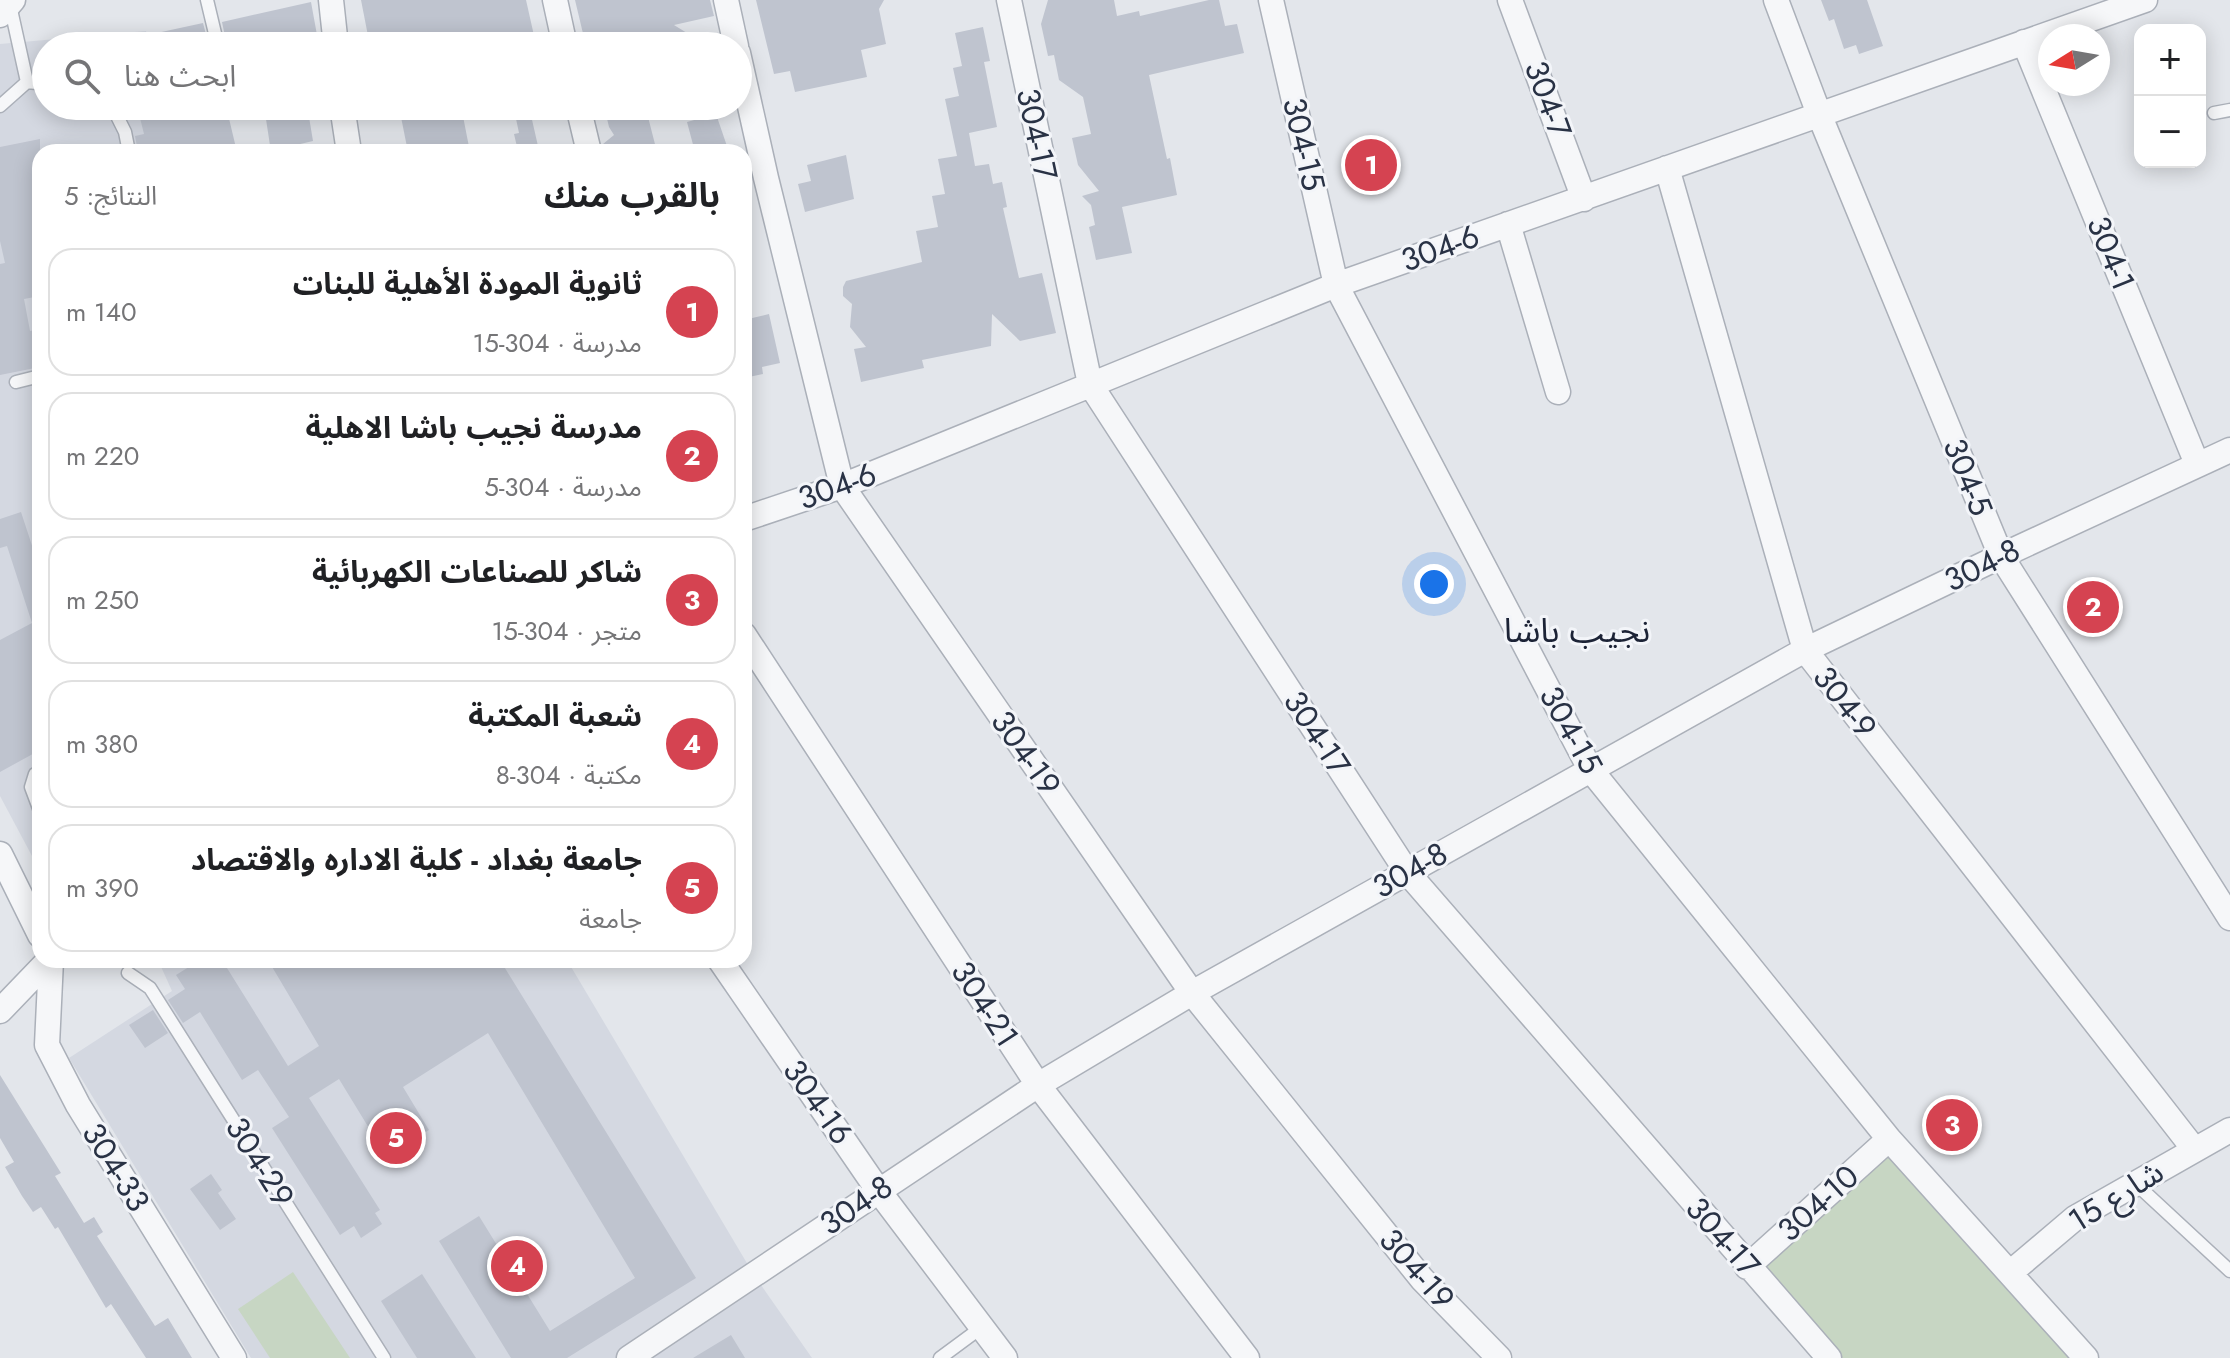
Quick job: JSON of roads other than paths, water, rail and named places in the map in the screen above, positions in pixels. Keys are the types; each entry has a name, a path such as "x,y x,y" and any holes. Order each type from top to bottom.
{"street":[{"path":"331,0 334,32"},
{"path":"555,0 562,32"},
{"path":"726,0 733,32"},
{"name":"304-17","path":"1009,0 1090,384 1407,872 1829,1358"},
{"name":"304-15","path":"1271,0 1336,285 1590,769 1889,1139 2086,1358"},
{"name":"304-7","path":"1510,0 1584,199"},
{"name":"304-5","path":"1776,0 1819,114 2001,556 2230,918"},
{"name":"304-6","path":"752,516 842,486 1336,285 2145,0"},
{"name":"304-1","path":"2024,42 2197,464"},
{"name":"304-19","path":"752,116 842,486 1192,993 1422,1279 1499,1358"},
{"path":"344,120 348,144"},
{"path":"581,120 587,144"},
{"name":"304-9","path":"1667,168 1805,650 2194,1149"},
{"path":"1508,224 1558,392"},
{"name":"304-8","path":"629,1358 1038,1085 1192,993 1805,650 2230,450"},
{"name":"304-21","path":"752,647 1038,1085 1247,1358"},
{"path":"0,854 32,919"},
{"path":"0,1011 42,968"},
{"name":"304-33","path":"50,968 47,1045 78,1105 234,1358"},
{"name":"304-16","path":"725,968 878,1190 1005,1358"},
{"name":"شارع 15","path":"2010,1273 2075,1218 2230,1130"},
{"name":"304-10","path":"1747,1267 1889,1139"}],"lane":[{"path":"207,0 215,32"},
{"path":"8,7 27,82"},
{"path":"0,106 27,82 32,83"},
{"path":"2214,113 2230,110"},
{"path":"119,120 127,144"},
{"path":"16,382 32,378"},
{"name":"304-29","path":"128,973 150,988 384,1358"},
{"path":"2135,1183 2230,1271"},
{"path":"940,1358 982,1327"}],"place":[{"name":"ثانوية المودة الأهلية للبنات","path":"1371,165"},
{"name":"مدرسة نجيب باشا الاهلية","path":"2093,607"},
{"name":"شاكر للصناعات الكهربائية","path":"1952,1125"},
{"name":"جامعة بغداد - كلية الاداره والاقتصاد","path":"396,1138"},
{"name":"شعبة المكتبة","path":"517,1266"}],"district":[{"name":"نجيب باشا","path":"1577,630"}]}
